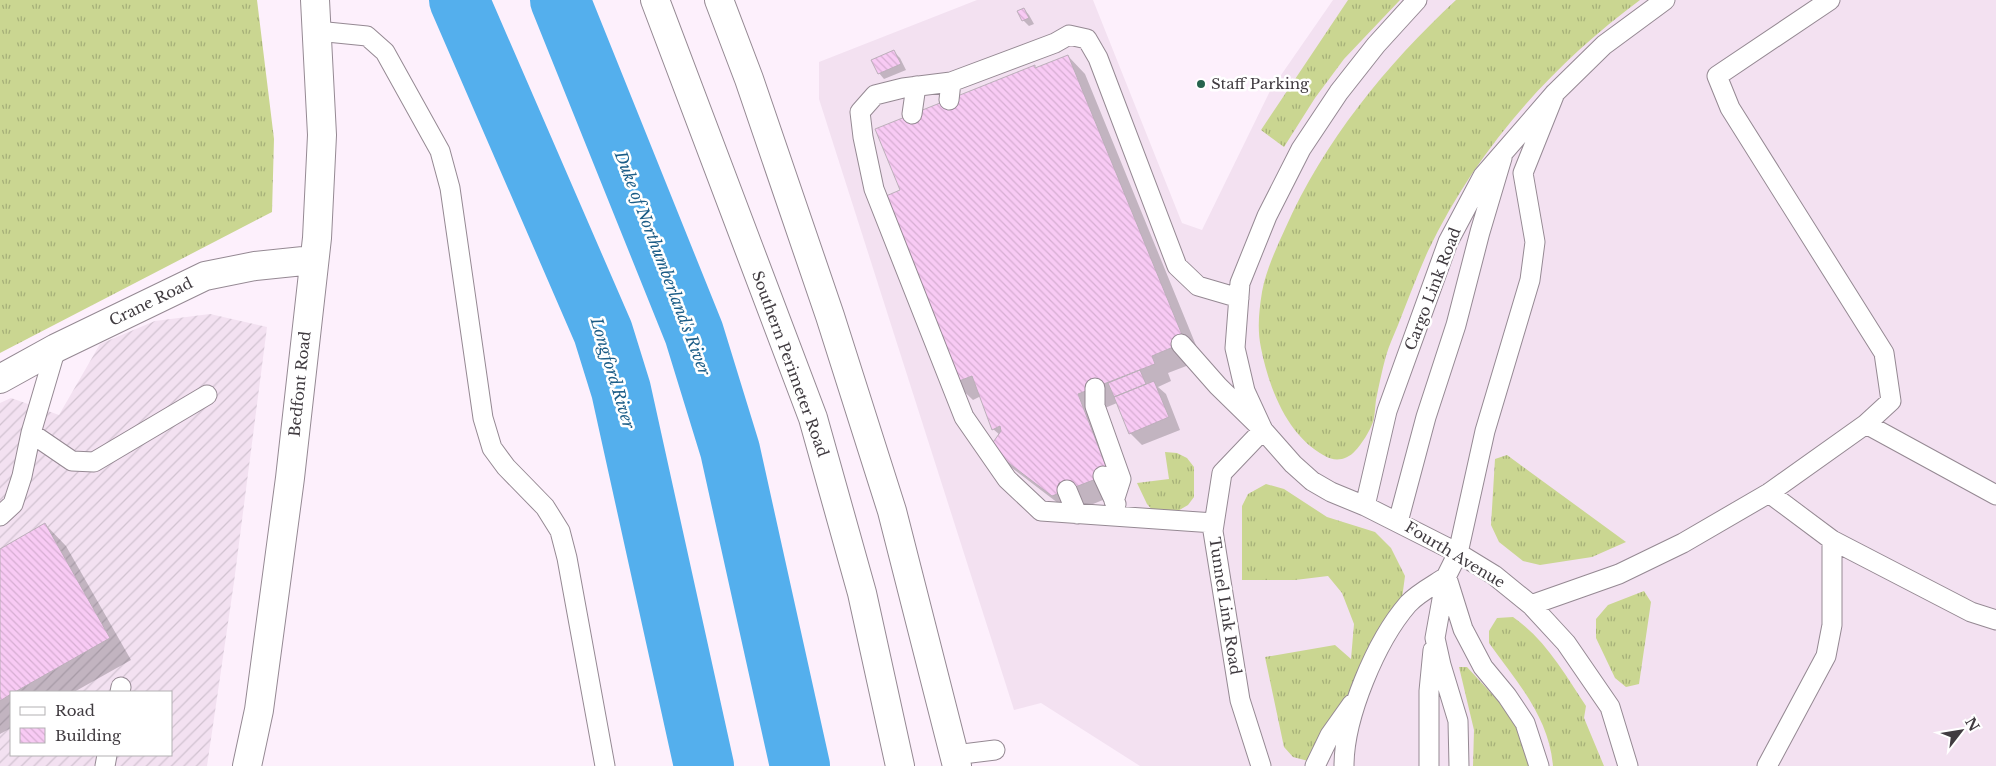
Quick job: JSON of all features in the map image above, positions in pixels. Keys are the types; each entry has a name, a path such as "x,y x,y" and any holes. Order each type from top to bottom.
{"street":[{"name":"Bedfont Road","path":"247,766 259,710 290,478 313,260 317,238 322,135 315,0"},
{"name":"Southern Perimeter Road","path":"655,0 813,418 862,593 900,766"},
{"path":"719,0 749,79 830,316 889,501 956,761"},
{"name":"Crane Road","path":"0,379 56,348 205,276 254,266 313,260"}],"lane":[{"path":"1263,430 1245,391 1235,348 1240,283 1267,216 1301,149 1339,92 1376,45 1417,0"},
{"name":"Cargo Link Road","path":"1365,506 1387,411 1448,242 1483,176 1555,93 1604,45 1665,0"},
{"path":"1531,605 1619,574 1682,543 1769,493 1866,424 1891,401 1884,353 1730,108 1717,76 1830,0"},
{"path":"317,31 367,36 385,52 440,151 450,188 483,418 492,448 506,468 545,507 560,531 567,558 605,766"},
{"path":"1214,523 1041,511 1007,478 964,417 874,189 863,137 860,112 875,94 916,86 950,91 988,68 1058,51 1069,35 1087,40 1098,58 1177,266 1198,286 1239,298"},
{"path":"976,89 988,68"},
{"path":"912,114 916,86"},
{"path":"1429,766 1429,690 1435,638 1446,577 1458,553 1485,431 1530,280 1535,242 1523,173 1555,93"},
{"path":"1398,522 1426,416 1456,324 1480,232 1504,152"},
{"path":"1181,344 1218,386 1263,430 1293,464 1312,481 1331,492 1365,506"},
{"path":"0,516 13,504 22,476 30,433 56,348"},
{"path":"1095,388 1095,406 1121,479 1114,501"},
{"path":"30,433 72,461 94,462 207,395"},
{"path":"1866,424 1996,495"},
{"name":"Tunnel Link Road","path":"1261,766 1240,700 1213,531 1222,473 1263,430"},
{"path":"1103,476 1123,518"},
{"path":"1067,490 1077,514"},
{"path":"1769,493 1832,540 1971,612 1996,620"},
{"name":"Fourth Avenue","path":"1365,506 1458,553 1494,575 1531,605 1566,643 1610,708 1628,766"},
{"path":"1767,766 1826,656 1832,625 1832,540"},
{"path":"1344,766 1353,714 1365,676 1388,631 1410,602 1446,577"},
{"path":"1446,577 1463,630 1483,667 1507,696 1525,723 1539,766"},
{"path":"1435,638 1441,666 1458,721 1459,766"},
{"path":"1315,766 1330,735 1359,695"},
{"path":"956,761 995,750"}],"shaded area":[{"path":"977,0 1093,0 1182,223 1202,230 1270,91 1333,0 1996,0 1996,766 1140,766 1041,703 1014,710 819,99 819,62"},
{"path":"210,314 267,327 234,582 207,766 0,766 0,403 11,398 59,415 100,344 155,321"}],"green space":[{"path":"0,0 257,0 274,139 272,212 0,353"},
{"path":"1348,0 1400,0 1344,59 1315,98 1284,147 1261,130"},
{"path":"1456,0 1640,0 1576,53 1546,82 1519,112 1469,178 1447,214 1416,278 1386,356 1376,400 1374,420 1370,429 1352,454 1345,458 1333,459 1312,447 1290,424 1269,379 1259,334 1259,313 1264,284 1285,229 1318,165 1338,135 1381,78"},
{"path":"1165,452 1177,453 1187,458 1194,467 1194,497 1188,505 1176,512 1155,513 1147,504 1137,483 1169,479"},
{"path":"1507,455 1626,542 1592,557 1540,565 1523,561 1499,542 1491,525 1495,459"},
{"path":"1266,484 1284,489 1327,517 1375,532 1391,548 1405,576 1401,606 1379,641 1312,762 1293,757 1284,747 1265,657 1335,645 1351,659 1354,624 1342,593 1328,576 1295,580 1242,580 1242,506 1248,494"},
{"path":"1644,591 1651,602 1639,684 1626,687 1615,678 1596,638 1596,619 1608,605"},
{"path":"1513,617 1545,646 1586,706 1584,718 1604,766 1553,766 1550,748 1538,716 1520,686 1489,643 1489,631 1497,618"},
{"path":"1459,667 1467,667 1514,718 1533,766 1473,766 1474,730"}],"building":[{"path":"1024,8 1029,18 1022,21 1017,11"},
{"path":"894,50 901,64 878,74 871,60"},
{"path":"1068,55 1185,342 1152,356 1155,364 1078,394 1109,474 1052,496 989,448 1001,431 1000,426 992,430 972,376 954,383 879,199 900,190 875,129 1035,65 1035,68"},
{"path":"1140,370 1146,384 1114,397 1108,383"},
{"path":"1154,381 1169,417 1129,434 1114,397"},
{"path":"45,523 110,638 17,691 10,691 10,695 0,701 0,549"}],"waterway":[{"name":"Longford River","path":"459,0 603,332 621,390 704,766"},
{"name":"Duke of Northumberland's River","path":"560,0 694,333 730,450 800,766"}],"place":[{"name":"Staff Parking","path":"1201,84"}]}
